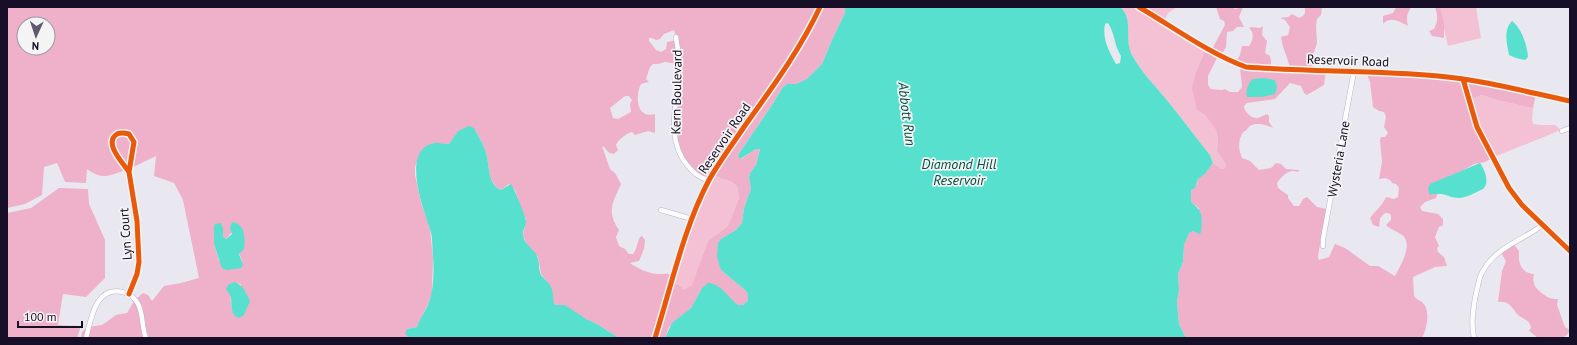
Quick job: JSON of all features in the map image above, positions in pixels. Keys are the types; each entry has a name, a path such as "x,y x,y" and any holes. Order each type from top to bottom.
{"street":[{"name":"Reservoir Road","path":"655,338 698,202 724,155 801,44 820,7"},
{"name":"Reservoir Road","path":"1139,7 1203,46 1233,62 1246,67 1440,76 1463,79 1570,101"},
{"name":"Kern Boulevard","path":"676,37 679,61 678,90 675,108 675,144 683,160 693,173 709,180"},
{"name":"Wysteria Lane","path":"1324,246 1323,239 1354,71"},
{"path":"1463,79 1477,126 1505,182 1517,199 1570,251"},
{"path":"1562,131 1570,128"},
{"name":"Lyn Court","path":"129,172 112,148 112,139 115,135 120,133 129,134 134,142 129,172 137,221 139,262 137,274 129,294"},
{"path":"661,210 692,219"},
{"path":"1474,338 1472,330 1472,315 1479,280 1483,270 1493,257 1502,249 1543,225"},
{"path":"86,338 93,310 101,297 120,291 133,296 140,308 146,338"}],"shaded area":[{"path":"7,7 845,7 845,13 822,64 807,79 796,84 787,84 783,87 738,155 741,159 760,148 756,165 749,177 751,189 744,208 742,223 736,230 721,239 721,270 745,290 748,294 748,300 743,305 738,305 731,301 718,286 702,288 691,308 669,327 665,338 619,338 597,324 555,305 551,287 541,274 538,257 529,248 523,236 526,219 515,190 509,184 501,190 493,183 485,150 475,130 458,131 449,144 433,143 421,152 415,167 415,175 421,202 430,229 433,258 432,293 417,327 407,329 409,338 81,338 82,332 87,327 102,325 116,315 127,313 134,301 143,293 148,295 152,301 164,286 199,278 183,200 174,183 154,176 156,156 129,169 107,176 98,175 87,169 86,183 65,182 57,163 44,167 42,195 25,204 7,208","holes":["674,30 677,40 667,42 666,49 661,52 656,50 649,41 649,38 656,40 660,39 664,34","665,62 678,64 675,139 685,160 700,177 710,179 712,175 732,182 737,186 739,198 728,226 708,241 692,285 684,290 679,285 672,284 674,275 651,273 630,263 639,261 644,249 645,240 642,236 640,237 633,254 629,254 625,249 619,246 616,237 619,230 613,217 612,207 613,201 621,184 615,173 610,169 602,146 609,153 614,154 618,150 616,145 617,143 628,134 632,132 635,135 648,131 655,133 655,114 649,115 641,110 638,94 641,84 649,82 646,79 650,67 653,64","625,96 629,96 632,100 630,104 631,112 618,119 613,118 610,108","223,229 223,237 226,239 232,232 242,261 219,261 214,244","229,284 241,284 237,317 232,311"]},
{"path":"1120,7 1177,7 1168,13 1164,22 1206,49 1196,72 1197,110 1205,115 1216,130 1218,138 1217,151 1226,164 1225,168 1221,169 1213,163 1210,155 1135,60 1129,47 1126,17"},
{"path":"1216,7 1233,7 1235,9 1243,7 1239,17 1244,27 1237,27 1233,31 1227,32 1226,47 1221,56 1218,56 1208,76 1208,85 1211,89 1225,89 1230,92 1238,92 1242,87 1242,82 1240,66 1235,63 1240,55 1242,46 1249,46 1252,42 1253,35 1249,28 1260,28 1263,26 1262,35 1267,41 1265,53 1270,56 1271,69 1290,69 1281,37 1288,35 1290,27 1285,20 1280,18 1288,17 1292,14 1299,18 1305,13 1305,7 1322,7 1321,15 1317,19 1317,43 1313,55 1312,70 1326,71 1324,85 1307,95 1304,93 1301,86 1290,83 1275,99 1247,103 1244,108 1249,115 1258,118 1267,114 1269,116 1269,122 1273,128 1259,124 1250,126 1243,132 1239,145 1242,158 1250,161 1259,170 1271,168 1276,163 1281,164 1286,169 1299,170 1298,172 1292,171 1286,173 1277,183 1278,188 1288,195 1288,198 1294,206 1299,206 1303,199 1307,197 1317,207 1327,209 1319,250 1319,260 1329,257 1335,244 1345,248 1370,266 1378,266 1395,276 1405,255 1407,244 1405,239 1402,235 1386,225 1391,220 1391,215 1385,213 1380,218 1379,227 1373,225 1370,218 1386,197 1394,199 1398,197 1399,188 1390,180 1385,178 1379,179 1382,162 1380,140 1381,137 1385,137 1388,133 1384,127 1386,117 1384,112 1373,107 1370,82 1366,72 1454,78 1536,94 1533,108 1482,95 1471,99 1478,127 1494,157 1485,162 1474,164 1449,176 1430,195 1438,193 1436,198 1425,202 1420,207 1422,211 1438,214 1443,219 1443,225 1439,227 1435,237 1439,246 1437,248 1438,252 1444,257 1447,266 1435,267 1413,277 1414,296 1425,305 1427,315 1427,325 1422,338 1186,338 1179,324 1177,302 1179,290 1178,274 1183,262 1184,245 1189,232 1198,232 1199,208 1191,202 1191,190 1197,184 1198,179 1205,174 1213,163 1221,169 1225,168 1226,164 1217,151 1218,138 1216,130 1205,115 1197,110 1192,88 1196,72 1206,49 1211,51 1225,25 1224,21 1220,19"},
{"path":"1411,7 1407,16 1408,26 1392,20 1389,20 1383,24 1383,16 1393,13 1396,8"},
{"path":"1435,7 1440,7 1444,24 1444,38 1432,36 1429,31 1434,29 1437,21"},
{"path":"1439,7 1476,7 1481,38 1448,46"},
{"path":"1482,95 1533,108 1533,124 1555,125 1561,130 1494,157 1478,127 1471,99"},
{"path":"712,175 732,182 737,186 739,198 728,226 708,241 692,286 684,291 671,284 692,221"},
{"path":"59,188 88,189 89,204 105,240 105,278 86,297 63,294 58,325 81,326 77,338 7,338 7,213 31,208"},
{"path":"1513,243 1519,251 1521,267 1526,272 1534,274 1533,280 1536,288 1548,297 1558,299 1557,305 1565,327 1570,330 1567,335 1562,338 1538,338 1529,331 1531,328 1528,321 1518,315 1508,303 1498,302 1502,271 1506,261 1500,251"}],"water":[{"name":"Diamond Hill Reservoir","path":"845,7 1120,7 1127,17 1129,47 1135,60 1210,155 1213,163 1205,174 1198,179 1195,188 1191,190 1191,202 1198,209 1201,215 1201,232 1200,234 1193,231 1189,233 1184,245 1183,262 1178,274 1179,290 1177,302 1179,324 1186,338 665,338 672,323 691,308 702,288 708,283 717,285 738,305 743,305 748,300 748,294 745,290 721,270 717,257 718,243 721,239 736,230 742,223 744,208 751,189 749,177 756,165 760,149 756,149 740,159 738,155 783,87 787,84 796,84 807,79 822,64 845,13","holes":["1108,23 1121,56 1120,63 1116,64 1104,35 1105,24"]},
{"path":"1512,21 1519,28 1525,42 1528,57 1525,60 1509,55 1507,29"},
{"path":"1264,78 1275,80 1277,87 1275,94 1262,97 1247,97 1247,88 1252,79"},
{"path":"469,126 474,128 484,147 493,183 501,190 511,184 515,191 526,221 523,234 524,239 537,256 540,273 552,289 555,305 565,305 619,338 409,338 405,333 407,329 417,327 429,302 433,279 432,235 423,209 417,182 416,168 418,157 424,148 434,143 449,144 458,131"},
{"path":"1480,163 1484,169 1486,180 1483,189 1462,198 1455,198 1443,194 1430,195 1428,189 1430,184"},
{"path":"232,222 237,223 244,232 244,249 239,254 243,265 241,268 227,270 223,269 221,266 214,244 214,227 215,224 221,223 223,237 226,239 232,234 230,228"},
{"path":"235,282 243,288 250,301 244,315 239,318 234,315 230,294 226,289 229,284"}],"cycle path":[{"path":"655,338 685,237 700,198 721,160 775,84 794,54 820,7"},
{"path":"1139,7 1205,48 1232,62 1246,67 1438,76 1488,83 1570,101"},
{"path":"1463,79 1477,127 1509,188 1522,205 1570,251"},
{"path":"129,172 113,148 113,138 118,133 129,134 134,142 129,172 137,221 139,262 137,274 129,294"}],"water label":[{"name":"Abbott Run","path":"907,114"}]}
